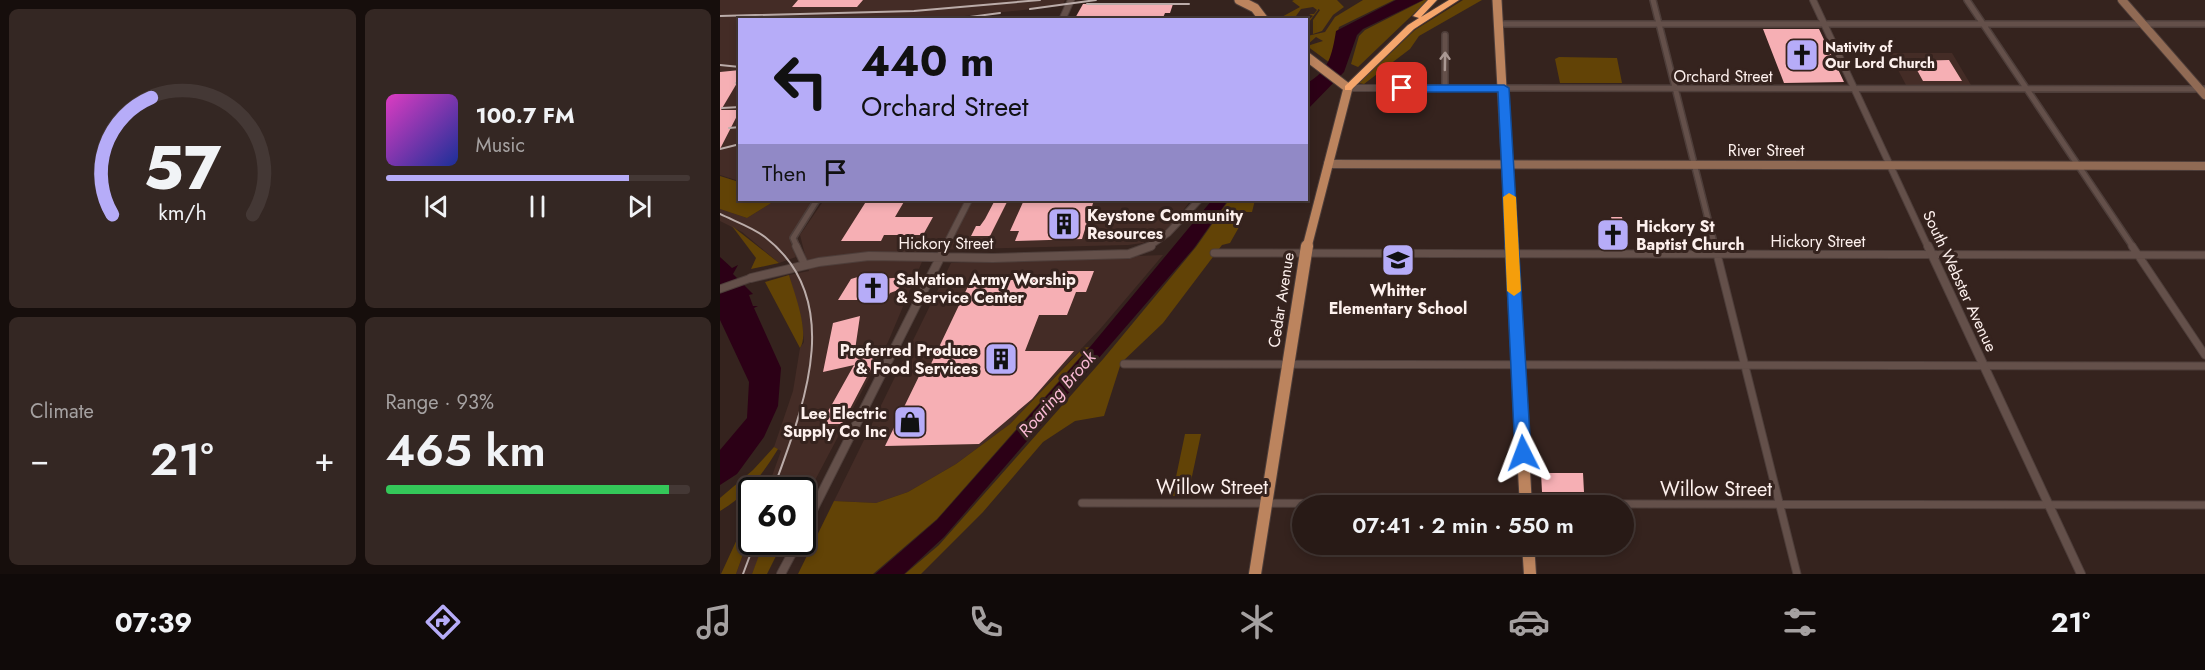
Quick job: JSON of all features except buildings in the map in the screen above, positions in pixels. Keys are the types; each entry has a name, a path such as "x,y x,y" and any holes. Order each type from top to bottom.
{"highway":[{"path":"1344,84 1433,0"},
{"path":"1344,84 1411,27 1455,0"}],"main road":[{"path":"1239,0 1255,8 1262,18"},
{"path":"2122,0 2203,91"},
{"path":"1499,1 1525,495"},
{"path":"1308,58 1344,84"},
{"name":"Cedar Avenue","path":"1256,574 1305,253 1328,164 1344,84"},
{"name":"River Street","path":"1328,164 2205,166"},
{"path":"1529,555 1530,574"}],"street":[{"path":"1063,18 1071,0"},
{"path":"1653,0 1797,574"},
{"name":"South Webster Avenue","path":"1813,0 2081,574"},
{"path":"1967,0 2205,355"},
{"path":"1500,24 2205,24"},
{"path":"1445,35 1445,88"},
{"name":"Orchard Street","path":"1344,84 1445,88 2203,91"},
{"path":"804,265 793,238 816,201"},
{"path":"816,504 968,201"},
{"name":"Hickory Street","path":"720,289 751,278 804,265 869,256 1117,256 1145,250 1169,233 1198,201"},
{"name":"Hickory Street","path":"1215,253 2205,255"},
{"path":"1124,364 2205,366"},
{"name":"Willow Street","path":"1082,503 1292,504"},
{"name":"Willow Street","path":"1634,505 2205,505"},
{"path":"781,574 791,555"}],"shaded area":[{"path":"720,0 1065,0 1062,6 946,18 738,18 738,181 720,175"},
{"path":"1337,0 1344,7 1333,15 1322,31 1313,34 1313,20 1320,10 1318,9 1308,28 1308,20 1313,16 1309,14 1314,14 1317,10 1313,7 1301,9 1296,16 1300,18 1280,18 1300,7 1292,1"},
{"path":"1363,0 1394,0 1339,27 1330,63 1308,47 1323,41 1316,37 1308,44 1308,36 1325,32 1335,17"},
{"path":"1428,0 1358,67 1351,64 1359,36 1365,30"},
{"path":"1463,0 1482,0 1419,36 1410,49 1364,84 1359,83 1415,30"},
{"path":"1889,53 1952,53 1971,85 1906,85"},
{"path":"1559,57 1617,58 1622,83 1560,83 1555,59"},
{"path":"720,176 738,182 738,201 774,201 747,218 720,209"},
{"path":"774,201 815,201 789,238 796,257 779,263 742,232 720,221 720,209 747,218"},
{"path":"823,201 1190,201 1175,221 1161,234 1143,243 927,250 888,342 816,478 772,477 781,451 774,447 793,391 800,348 804,342 802,323 789,275 809,271 800,235"},
{"path":"1228,201 1255,201 1252,212 1240,212 1238,219 1243,220 1230,243 1222,245 1163,323 1121,363 1104,416 1075,421 1043,442 983,512 921,574 905,574 939,545 1104,358 1196,247"},
{"path":"732,226 779,263 751,269 756,258"},
{"path":"1163,255 1101,328 1010,424 956,464 908,492 876,503 834,501 951,263"},
{"path":"789,275 802,323 803,341 800,348 765,282"},
{"path":"1089,347 937,519 873,574 798,574 807,555 816,555 816,538 834,501 876,503 908,492 956,464 1010,424 1083,348"},
{"path":"1185,434 1201,434 1188,495 1172,496"},
{"path":"774,447 778,449 758,477 745,477"},
{"path":"738,483 738,498 720,511 720,498"},
{"path":"738,537 738,555 743,555 736,574 721,574"},
{"path":"743,555 760,555 752,574 736,574"},
{"path":"759,555 776,555 767,574 752,574"}],"water":[{"path":"1396,0 1423,0 1363,29 1357,35 1344,72 1308,109 1308,82 1325,68 1333,48 1336,31"},
{"name":"Roaring Brook","path":"1211,201 1227,201 1194,248 944,537 904,574 875,574 937,520 1090,347"},
{"path":"720,257 732,268 738,265 733,274 753,294 749,295 753,306 758,306 754,308 781,368 778,406 764,437 737,474 720,485 720,450 747,418 749,382 720,320"}],"railway":[{"path":"720,16 914,11 1040,0"},
{"path":"1030,9 1096,0"},
{"path":"1087,4 1189,4"},
{"path":"962,18 1000,13"},
{"path":"720,65 738,67"},
{"path":"722,108 738,107"},
{"path":"729,128 738,127"},
{"path":"720,149 738,144"},
{"path":"720,214 765,237 790,263 805,292 812,324 811,358 796,426 778,477"},
{"path":"743,574 750,555"}],"slow traffic":[{"path":"1509,197 1514,291"}],"place":[{"name":"Nativity of Our Lord Church","path":"1802,55"},
{"name":"Keystone Community Resources","path":"1064,224"},
{"name":"Hickory St Baptist Church","path":"1613,235"},
{"name":"Whitter Elementary School","path":"1398,260"},
{"name":"Salvation Army Worship & Service Center","path":"873,288"},
{"name":"Preferred Produce & Food Services","path":"1001,359"},
{"name":"Lee Electric Supply Co Inc","path":"910,422"}],"route":[{"path":"1402,88 1504,88 1523,453"}]}
